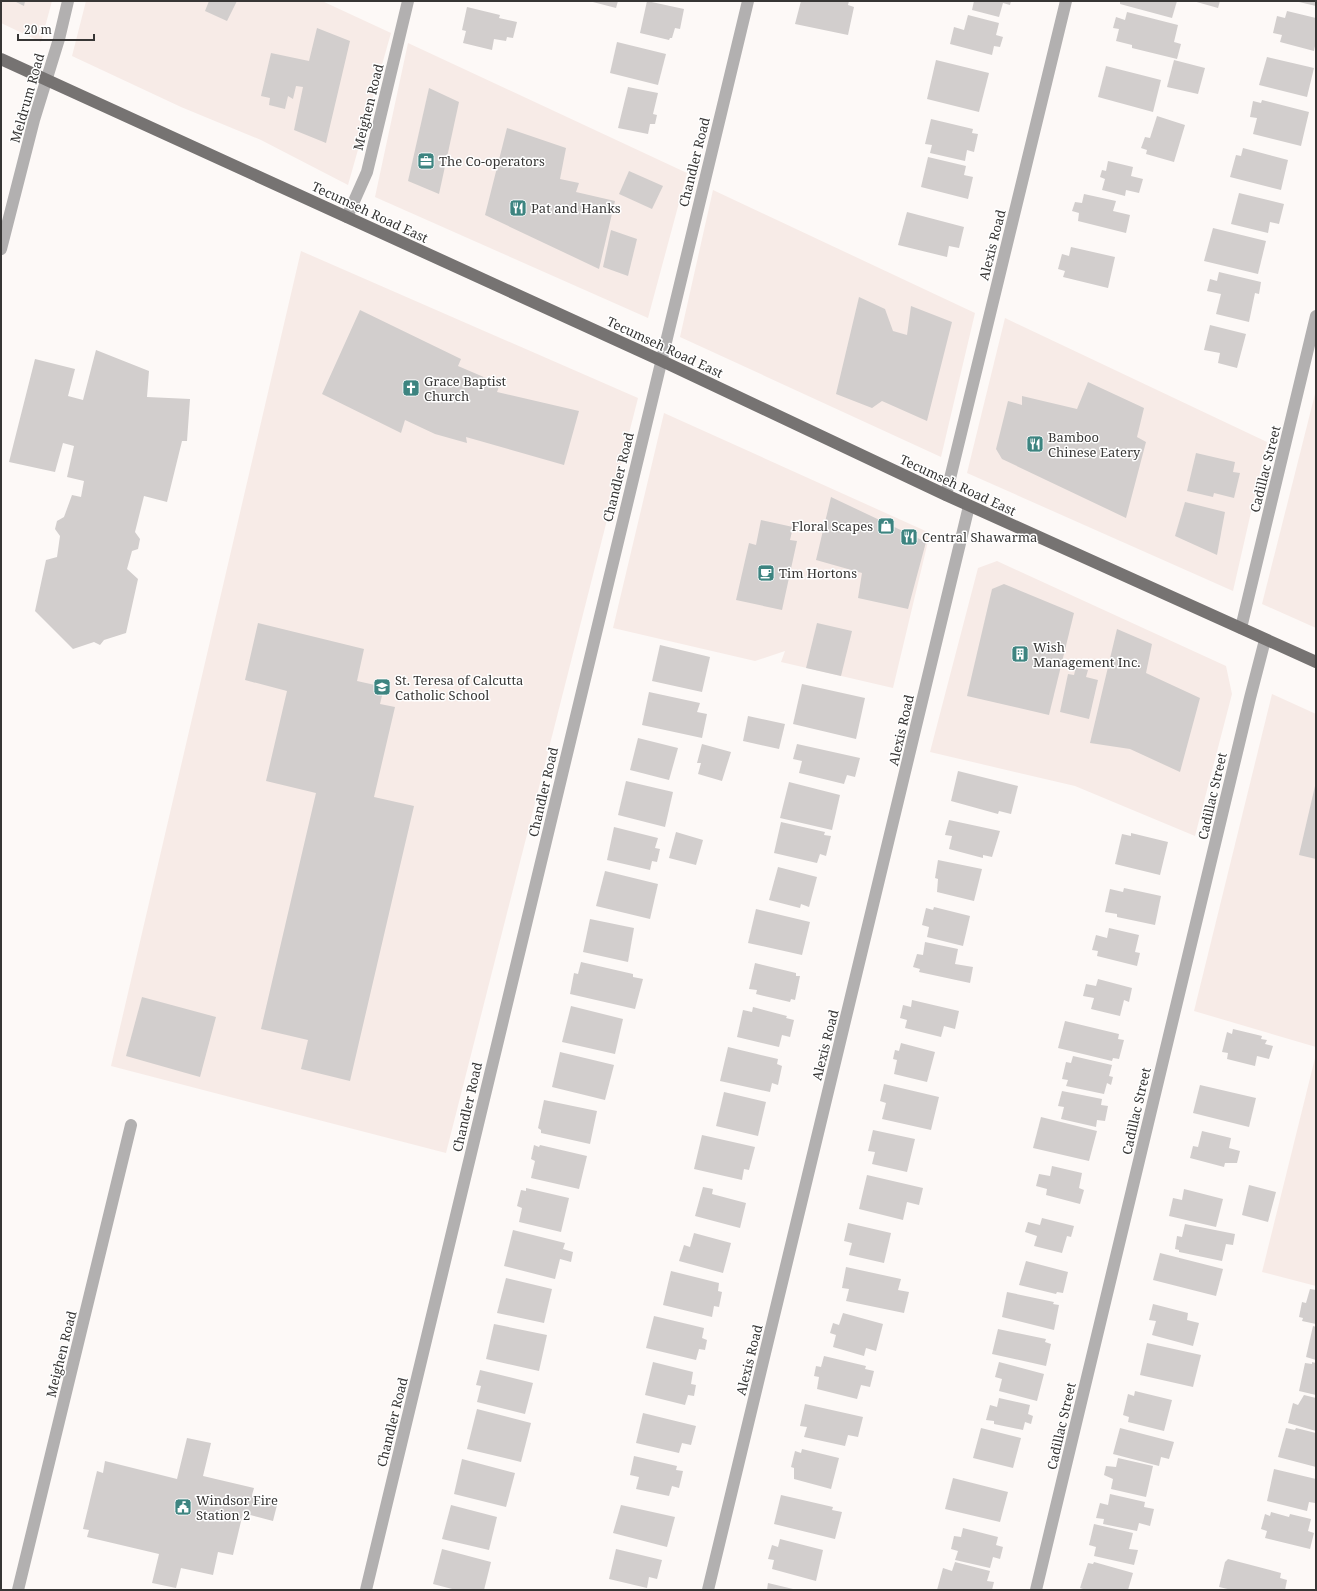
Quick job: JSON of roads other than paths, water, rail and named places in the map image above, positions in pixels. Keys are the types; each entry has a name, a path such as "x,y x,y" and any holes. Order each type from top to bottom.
{"main road":[{"name":"Tecumseh Road East","path":"1,59 660,360 968,506 1316,662"}],"street":[{"name":"Meldrum Road","path":"1,249 68,1"},
{"name":"Meighen Road","path":"347,217 367,172 408,1"},
{"name":"Chandler Road","path":"366,1590 660,360 748,1"},
{"name":"Alexis Road","path":"946,495 1066,1"},
{"name":"Cadillac Street","path":"1241,628 1316,316"},
{"name":"Alexis Road","path":"708,1590 968,506"},
{"name":"Cadillac Street","path":"1036,1590 1250,698 1266,640"},
{"name":"Meighen Road","path":"18,1590 131,1125"}],"place":[{"name":"The Co-operators","path":"426,161"},
{"name":"Pat and Hanks","path":"518,208"},
{"name":"Grace Baptist Church","path":"411,388"},
{"name":"Bamboo Chinese Eatery","path":"1035,444"},
{"name":"Floral Scapes","path":"886,526"},
{"name":"Central Shawarma","path":"909,537"},
{"name":"Tim Hortons","path":"766,573"},
{"name":"Wish Management Inc.","path":"1020,654"},
{"name":"St. Teresa of Calcutta Catholic School","path":"382,687"},
{"name":"Windsor Fire Station 2","path":"183,1507"}]}
